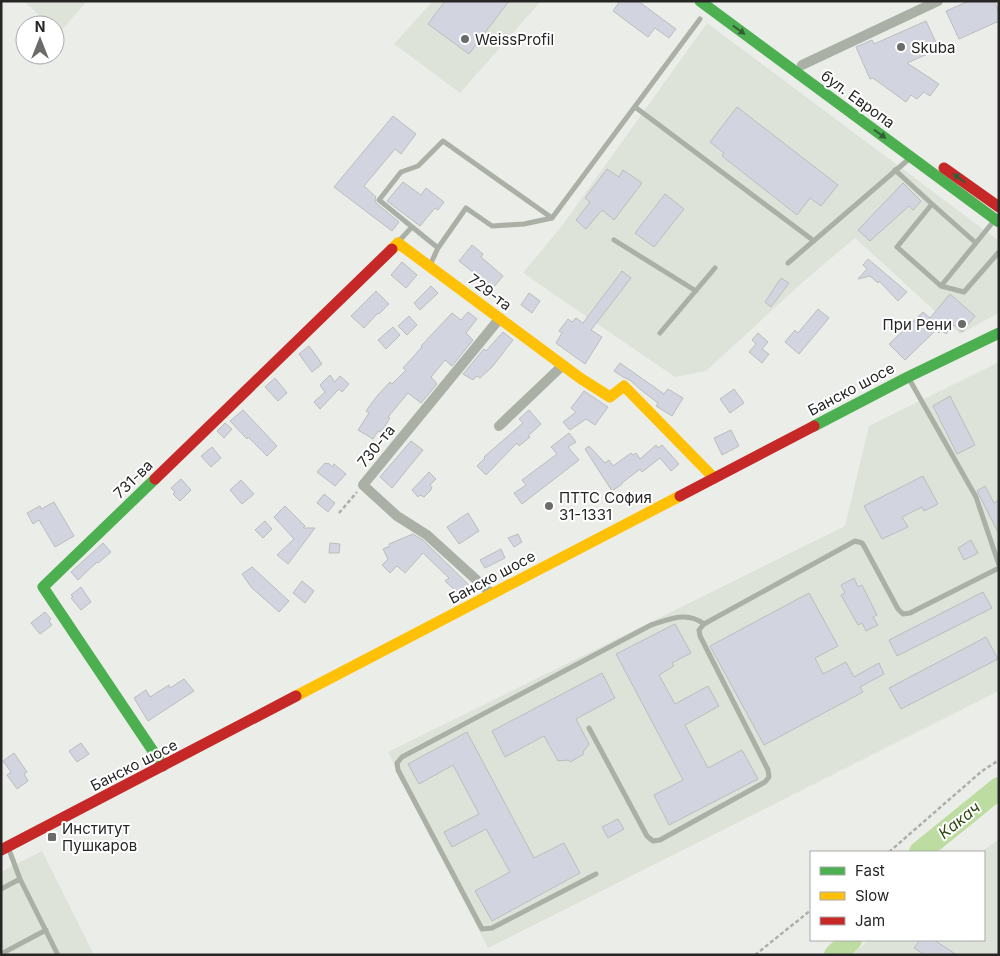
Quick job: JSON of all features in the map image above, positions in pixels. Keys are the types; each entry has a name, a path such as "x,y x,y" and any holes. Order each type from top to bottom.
{"street":[{"name":"бул. Европа","path":"700,1 997,221"},
{"name":"бул. Европа","path":"716,1 999,207"},
{"path":"802,65 938,1"},
{"name":"729-та","path":"398,243 563,365 610,397 624,386 714,478"},
{"name":"731-ва","path":"163,766 43,587 398,243"},
{"name":"730-та","path":"492,594 427,535 397,516 363,486 500,318"},
{"name":"Банско шосе","path":"5,848 908,377 999,333"},
{"path":"499,426 563,365"}],"lane":[{"path":"430,266 438,248 466,208 492,226 524,224 552,218 700,19"},
{"path":"635,107 814,241"},
{"path":"438,248 379,200 401,172 418,166 443,141 552,218"},
{"path":"788,262 911,157"},
{"path":"895,170 976,243"},
{"path":"932,204 897,247 942,286 964,292 998,253"},
{"path":"942,286 976,243 997,221"},
{"path":"398,243 412,227"},
{"path":"614,240 696,291"},
{"path":"660,333 715,268"},
{"path":"589,728 647,836 653,841 660,840 767,780 769,777 768,770 700,636 699,630 704,624 855,541 862,543 864,546 898,609 903,614 910,613 999,566 976,497 908,377"},
{"path":"596,874 492,928 482,929 398,770 397,763 402,757 652,625 678,616 697,619 704,624"},
{"path":"5,848 58,955"},
{"path":"1,888 20,879"},
{"path":"1,954 46,930"}],"path":[{"path":"339,513 363,486"},
{"path":"890,851 982,771 999,760"},
{"path":"755,955 810,911"}],"shaded area":[{"path":"24,1 87,1 65,26 65,15 39,15"},
{"path":"433,1 541,1 460,93 394,44"},
{"path":"707,23 999,241 999,313 960,334 855,238 804,281 706,371 675,377 523,273 561,227"},
{"path":"999,362 999,691 488,948 388,752 845,526 869,426"},
{"path":"999,839 999,955 851,955 868,941 985,941 985,851 982,851"},
{"path":"42,851 94,955 1,955 1,872"}],"building":[{"name":"WeissProfil","path":"445,1 509,1 469,54 428,24"},
{"path":"620,1 638,1 676,29 669,38 655,28 648,37 613,11"},
{"path":"969,1 994,1 999,12 999,21 959,39 946,11"},
{"path":"926,21 939,49 907,63 939,84 930,96 924,92 917,99 911,95 906,102 873,78 870,79 856,47 872,40 874,44"},
{"path":"737,107 838,185 821,206 810,198 797,215 722,156 724,153 710,142"},
{"path":"393,116 416,134 401,154 395,149 364,186 376,197 376,203 399,222 392,231 334,187"},
{"path":"607,169 619,177 623,170 642,183 614,220 602,210 586,229 576,220 590,202 585,198"},
{"path":"403,182 421,195 426,188 444,202 438,210 435,208 420,226 387,201"},
{"path":"903,183 921,201 913,210 909,206 870,241 858,230"},
{"path":"665,194 684,209 654,247 635,233"},
{"path":"472,245 483,254 481,257 503,276 493,288 459,261"},
{"path":"868,259 907,292 898,301 879,281 878,283 870,276 858,279 867,269 863,265"},
{"path":"402,262 417,275 406,288 391,275"},
{"path":"622,271 631,278 591,330 602,337 585,364 556,343 562,333 559,331 568,319 572,322 576,318 583,323"},
{"path":"781,278 789,283 771,307 765,302"},
{"path":"431,286 438,293 420,310 414,303"},
{"path":"376,291 389,304 364,328 351,316"},
{"path":"529,293 540,301 532,313 521,305"},
{"path":"950,294 975,316 962,332 954,325 946,334 941,330 939,333 936,330 905,360 889,344 923,312 930,318"},
{"path":"818,309 829,318 799,354 785,342 795,330 798,333"},
{"path":"468,312 477,319 466,333 473,340 452,366 445,360 431,377 437,384 421,403 408,393 388,417 390,418 385,426 380,432 378,431 373,439 358,430 369,413 366,411 377,396 390,382 392,384 406,370 403,368 421,346 452,313 461,320"},
{"path":"409,316 417,325 407,335 398,326"},
{"path":"393,327 400,335 386,349 378,340"},
{"path":"503,332 513,340 492,367 480,378 477,376 473,380 463,374 484,349 486,351"},
{"path":"758,333 768,342 762,349 769,354 762,363 749,352 756,344 752,340"},
{"path":"309,346 322,364 312,372 299,354"},
{"path":"620,363 664,394 668,389 683,398 672,416 656,406 658,403 630,380 614,371"},
{"path":"330,375 335,382 340,376 349,384 342,392 339,389 320,409 314,402 325,392 320,385"},
{"path":"275,378 287,393 278,401 265,387"},
{"path":"734,389 744,403 730,413 720,399"},
{"path":"584,391 608,407 595,425 586,419 570,430 563,422 576,412 571,408"},
{"path":"950,396 975,445 957,454 933,406"},
{"path":"243,410 277,446 267,456 230,421"},
{"path":"529,410 541,424 519,446 517,443 486,475 477,466 484,457 523,423 519,419"},
{"path":"225,423 232,429 224,438 217,431"},
{"path":"731,430 739,446 722,455 714,438"},
{"path":"569,433 576,442 568,447 579,460 522,504 514,493 526,485 522,480 557,454 551,447"},
{"path":"411,441 423,450 392,488 380,477"},
{"path":"656,445 658,448 662,445 679,464 671,471 660,458 642,472 640,469 612,491 585,449 589,446 605,463 609,460 613,466 631,453 633,455 636,453 640,459"},
{"path":"212,447 221,458 211,467 201,456"},
{"path":"325,463 333,467 334,464 346,474 335,486 317,472"},
{"path":"429,472 436,479 430,485 432,488 430,491 424,497 420,495 418,497 412,490"},
{"path":"923,476 938,504 924,511 922,507 902,517 908,527 882,539 864,506"},
{"path":"181,479 191,490 180,501 173,494 175,492 171,488"},
{"path":"241,480 254,494 242,504 230,490"},
{"path":"985,486 994,503 999,500 999,534 977,491"},
{"path":"324,494 335,503 328,512 317,503"},
{"path":"54,502 74,536 55,547 39,520 33,524 27,513 40,506 41,509"},
{"path":"285,506 305,526 303,528 315,528 288,564 277,555 294,539 274,517"},
{"path":"468,513 479,531 459,544 447,527"},
{"path":"265,521 272,529 263,538 255,530"},
{"path":"413,534 423,540 469,585 457,592 445,581 449,578 423,553 405,573 397,566 390,573 382,565 388,559 383,549 390,546 389,544"},
{"path":"518,534 522,542 514,547 508,538"},
{"path":"971,540 978,553 964,560 958,548"},
{"path":"103,543 111,552 78,580 71,572"},
{"path":"330,543 340,544 339,553 329,553"},
{"path":"501,549 505,558 485,568 480,560"},
{"path":"252,567 289,601 279,612 251,587 242,574"},
{"path":"854,578 858,587 862,585 877,615 873,617 878,625 866,631 862,623 858,625 841,595 845,593 841,585"},
{"path":"302,581 314,591 305,603 293,593"},
{"path":"81,587 91,602 81,610 71,598 73,597 71,595"},
{"path":"983,592 992,608 897,656 889,640"},
{"path":"809,593 838,646 815,658 823,674 846,662 854,677 879,663 884,674 860,687 863,692 764,745 710,646"},
{"path":"45,612 51,619 49,621 52,625 40,634 31,623"},
{"path":"675,624 691,653 672,663 674,666 659,675 675,704 708,686 719,706 685,725 708,768 742,750 758,779 669,825 654,795 683,780 616,654"},
{"path":"986,637 998,659 901,709 889,688"},
{"path":"602,673 615,698 576,719 589,744 583,752 584,754 570,762 568,760 558,761 544,736 505,757 492,731"},
{"path":"184,679 194,691 148,721 134,698 146,690 150,697 169,685 170,688"},
{"path":"467,732 534,858 564,843 580,873 492,921 475,891 510,872 486,829 452,847 444,832 479,814 453,765 419,784 408,764"},
{"path":"81,743 89,754 77,762 69,751"},
{"path":"14,753 27,772 24,774 28,781 17,789 7,775 11,772 3,761"},
{"path":"618,819 624,829 608,838 602,827"},
{"path":"919,941 936,941 957,955 925,955 914,948"}],"waterway":[{"name":"Какач","path":"921,851 999,788"},
{"name":"Какач","path":"835,955 850,941"}],"traffic: fast":[{"path":"700,1 999,222"},
{"path":"814,426 908,377 999,333"},
{"path":"155,479 43,587 163,766"}],"traffic: slow":[{"path":"392,249 398,243 580,378 610,397 624,386 714,478"},
{"path":"296,696 680,496"}],"traffic: jam":[{"path":"944,168 999,207"},
{"path":"155,479 392,249"},
{"path":"680,496 814,426"},
{"path":"1,850 296,696"}],"place":[{"name":"WeissProfil","path":"465,39"},
{"name":"Skuba","path":"901,47"},
{"name":"При Рени","path":"962,324"},
{"name":"ПТТС София 31-1331","path":"549,506"},
{"name":"Институт Пушкаров","path":"52,837"}]}
